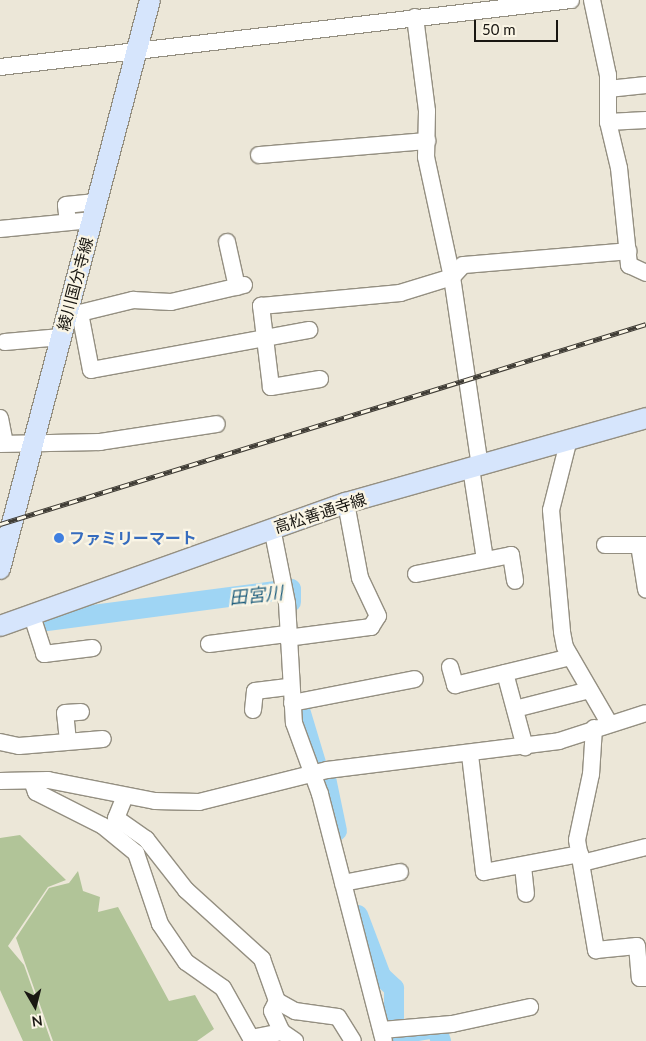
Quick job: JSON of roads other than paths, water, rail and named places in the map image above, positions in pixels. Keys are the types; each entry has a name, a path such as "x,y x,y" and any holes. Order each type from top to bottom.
{"main road":[{"name":"綾川国分寺線","path":"0,569 61,338 74,312 94,211 150,0"},
{"name":"高松善通寺線","path":"0,626 346,503 646,418"}],"street":[{"path":"0,67 135,54 415,17 571,0"},
{"path":"592,0 608,89 608,122 629,266 646,274"},
{"path":"415,17 427,140 426,157 452,277 485,559"},
{"path":"608,89 646,85"},
{"path":"608,122 646,120"},
{"path":"259,154 427,140"},
{"path":"68,222 64,198 94,211"},
{"path":"0,230 68,222 94,211"},
{"path":"227,242 241,286 171,302 133,300 74,312 91,370 309,330"},
{"path":"320,379 271,387 261,306 400,293 452,277 464,264 628,251"},
{"path":"5,342 61,338"},
{"path":"0,418 3,444 100,442 217,424"},
{"path":"569,439 551,510 562,632 571,657 590,690 601,726 577,840 596,950 637,946 640,978 646,978"},
{"path":"209,644 371,626 378,616 360,578 346,503"},
{"path":"272,528 285,590 295,697 294,723 313,773 343,883 389,1032 452,1024 530,1007"},
{"path":"605,545 643,545 646,589"},
{"path":"416,574 511,555 514,581"},
{"path":"32,616 44,654 93,648"},
{"path":"450,667 456,685 571,657"},
{"path":"506,673 525,747"},
{"path":"252,710 256,691 295,697 415,679"},
{"path":"515,709 590,690"},
{"path":"68,741 65,713 81,712"},
{"path":"0,781 32,781 125,796 199,802 313,773 525,747 646,714"},
{"path":"0,742 20,752 68,741 103,739"},
{"path":"470,754 484,872 581,859 646,847"},
{"path":"32,781 36,792 102,826 136,853 160,924 186,962 223,988 251,1038 289,1037"},
{"path":"125,796 116,818 146,839 186,890 262,959 276,1001 272,1011 289,1037"},
{"path":"523,866 526,894"},
{"path":"343,883 400,872"},
{"path":"276,1001 296,1011 338,1017 353,1041"}],"waterway":[{"name":"田宮川","path":"47,621 291,589 291,602"},
{"name":"田宮川","path":"298,703 316,763"},
{"name":"田宮川","path":"326,778 337,831"},
{"name":"田宮川","path":"358,915 381,976 394,988 394,1035 436,1028 441,1041"}],"railway":[{"path":"0,524 646,324"}],"place":[{"name":"ファミリーマート","path":"59,538"}]}
